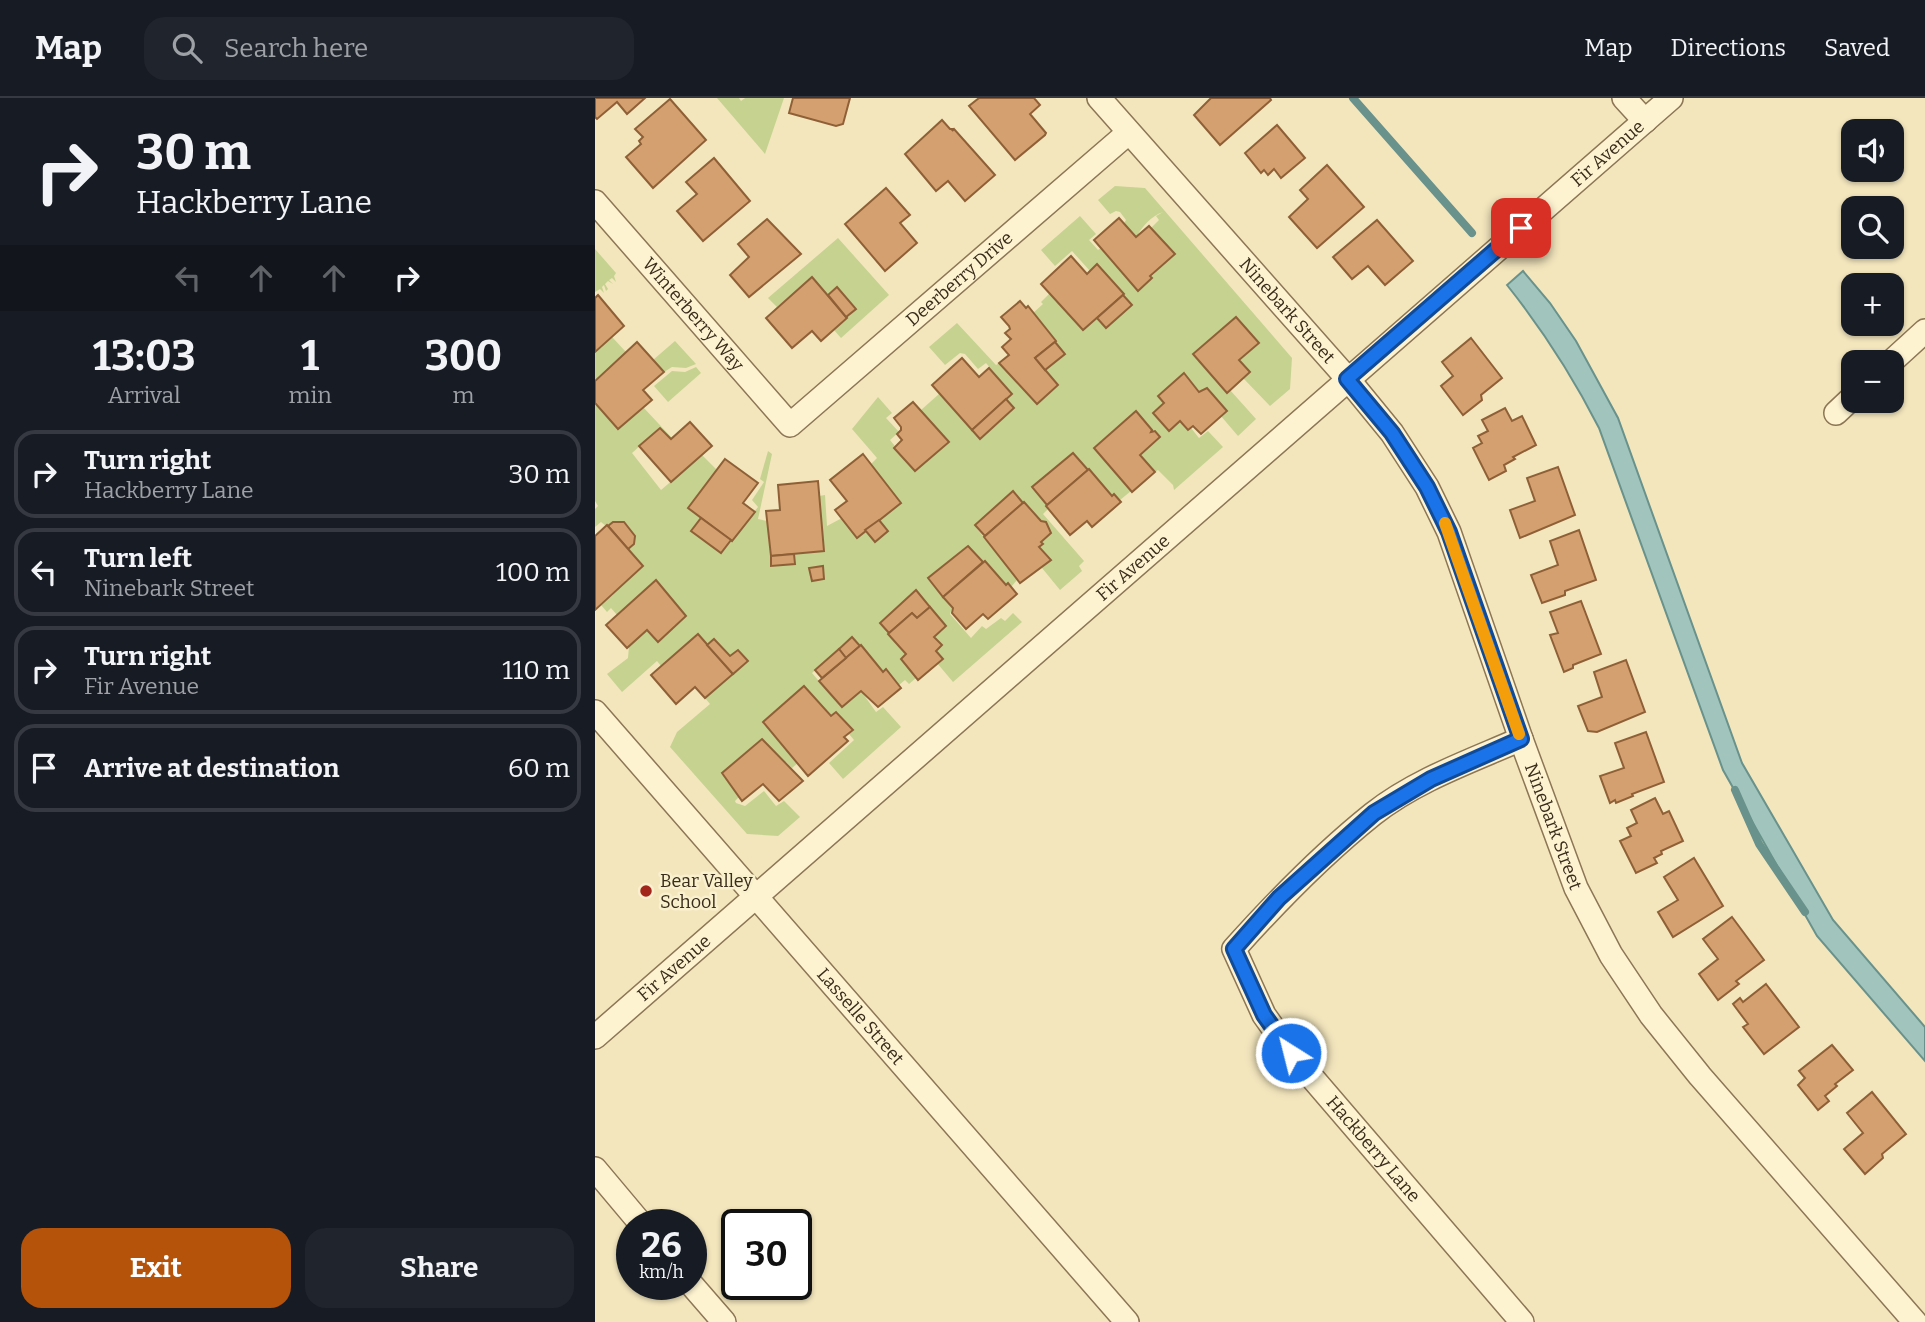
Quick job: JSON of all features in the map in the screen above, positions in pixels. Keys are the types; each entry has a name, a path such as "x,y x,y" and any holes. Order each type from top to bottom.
{"street":[{"name":"Ninebark Street","path":"1099,98 1392,433 1427,487 1444,521 1576,888 1611,955 1700,1076 1915,1322"},
{"path":"1623,98 1645,121"},
{"name":"Fir Avenue","path":"595,1037 1671,98"},
{"name":"Deerberry Drive","path":"790,425 1128,133"},
{"name":"Winterberry Way","path":"595,202 790,425"},
{"path":"1904,350 1925,331"},
{"path":"1836,413 1841,408"},
{"name":"Lasselle Street","path":"595,712 1127,1322"},
{"name":"Hackberry Lane","path":"1521,739 1431,779 1374,813 1279,898 1234,949 1264,1015 1298,1061 1523,1322"},
{"path":"595,1170 628,1209"},
{"path":"705,1300 724,1322"}],"green space":[{"path":"717,98 739,98 741,101 745,98 784,98 765,154"},
{"path":"1115,186 1145,188 1292,358 1290,389 1270,406 1243,378 1239,360 1258,343 1235,317 1193,354 1226,392 1230,390 1256,419 1238,436 1184,373 1164,403 1153,414 1168,431 1180,421 1188,430 1191,428 1199,438 1208,431 1223,447 1174,490 1173,485 1158,470 1155,472 1140,455 1160,437 1155,431 1151,432 1152,429 1136,412 1116,475 1131,491 1120,500 1114,494 1112,496 1073,453 1033,487 1047,505 1048,509 1043,514 1084,561 1079,566 1082,571 1060,590 1042,568 1051,560 1039,547 1051,533 1045,522 1013,492 975,526 1017,580 1011,587 968,546 928,578 952,608 950,614 971,638 982,626 986,629 1001,618 1005,621 1013,613 1022,622 953,682 937,663 942,659 936,650 942,645 934,637 946,626 916,590 888,634 906,654 901,659 916,678 909,684 905,680 899,685 886,670 883,672 852,637 812,673 841,707 861,691 876,712 883,707 901,727 843,779 829,763 854,740 849,734 853,730 837,712 831,716 804,686 764,722 799,762 792,768 786,762 784,764 762,739 722,773 739,797 736,803 745,806 764,791 776,806 784,801 800,817 778,836 747,834 670,747 677,732 710,704 705,698 748,662 739,650 730,656 715,639 707,645 698,634 661,666 657,661 622,692 607,674 628,658 629,646 647,630 658,642 686,616 657,580 617,615 611,608 607,612 601,605 613,595 635,536 624,522 613,522 606,526 601,522 595,527 595,509 598,506 595,501 595,403 618,429 643,407 672,438 660,428 632,453 661,490 702,455 717,470 689,508 701,518 691,531 721,553 758,507 752,500 764,482 760,479 768,451 772,454 758,519 767,521 772,566 795,564 794,554 824,550 819,496 825,495 827,526 842,518 865,530 876,542 888,531 879,520 901,503 871,464 877,458 852,429 878,397 892,413 886,418 899,432 890,440 915,471 949,442 921,410 939,394 980,439 1014,408 1006,399 1012,393 986,363 978,369 965,354 960,353 945,365 929,347 957,323 996,365 999,363 1058,385 1045,370 1064,354 1033,313 1043,304 1041,302 1050,293 1083,330 1097,318 1106,328 1131,304 1097,265 1090,271 1072,251 1055,266 1041,250 1080,216 1096,234 1089,240 1098,250 1101,248 1138,290 1174,254 1151,228 1159,220 1156,216 1163,212 1155,216 1147,222 1136,237 1124,223 1126,220 1120,212 1110,214 1098,200"},
{"path":"838,238 889,295 841,338 834,330 856,309 837,288 828,295 812,277 777,307 768,298"},
{"path":"595,249 616,273 616,282 612,278 609,280 613,284 608,281 605,284 608,289 606,291 604,285 602,287 604,293 600,289 595,292"},
{"path":"612,337 626,352 595,381 595,352"},
{"path":"675,341 696,364 686,368 672,367 664,372 653,360"},
{"path":"696,367 701,373 668,402 654,386 672,371 685,372"}],"water":[{"path":"1523,271 1550,303 1576,341 1618,418 1742,763 1833,920 1925,1027 1925,1061 1817,936 1723,770 1599,428 1556,354 1507,285"}],"building":[{"path":"595,98 645,98 627,114 617,102 597,119"},
{"path":"793,98 850,98 843,124 836,126 789,113"},
{"path":"979,98 1034,98 1040,105 1030,114 1045,135 1015,160 969,106"},
{"path":"1211,98 1271,100 1220,145 1194,115"},
{"path":"670,99 706,140 653,188 626,157 641,144 639,141 643,137 635,129"},
{"path":"942,120 952,131 954,129 995,175 965,201 948,181 936,191 905,154"},
{"path":"1277,125 1305,158 1281,178 1274,169 1268,175 1264,170 1261,173 1245,153"},
{"path":"714,158 750,201 703,241 677,211 697,194 686,182"},
{"path":"1327,165 1364,207 1317,248 1289,217 1308,199 1300,190"},
{"path":"886,188 910,215 900,223 917,243 885,271 845,224"},
{"path":"1119,218 1136,237 1149,226 1175,254 1150,276 1152,278 1138,291 1094,240"},
{"path":"767,219 801,254 749,297 730,275 749,257 738,244"},
{"path":"1377,220 1413,261 1385,285 1368,266 1352,279 1333,257"},
{"path":"1071,256 1087,274 1097,264 1124,294 1083,330 1041,284"},
{"path":"812,277 847,318 821,341 812,331 792,348 766,318"},
{"path":"837,287 856,309 846,317 828,295"},
{"path":"598,295 624,326 595,352 595,298"},
{"path":"1123,295 1132,305 1106,328 1097,318"},
{"path":"1020,301 1026,308 1028,306 1056,341 1035,358 1058,385 1037,404 999,363 1009,355 1002,347 1011,339 1005,333 1010,329 1009,326 1001,317"},
{"path":"1236,317 1259,343 1239,360 1250,372 1227,393 1193,354"},
{"path":"1471,338 1502,378 1481,395 1482,400 1463,415 1441,386 1453,376 1442,362"},
{"path":"637,342 664,372 643,390 652,400 618,429 595,403 595,381"},
{"path":"1055,342 1065,354 1045,370 1035,358"},
{"path":"962,358 979,377 989,368 1012,394 972,430 932,385"},
{"path":"1184,373 1199,392 1207,388 1227,411 1201,434 1193,426 1188,430 1180,421 1169,431 1153,413 1164,403 1158,396"},
{"path":"1006,399 1014,408 980,439 972,430"},
{"path":"913,402 949,442 915,471 894,448 902,440 897,434 901,427 894,418"},
{"path":"1505,408 1512,421 1522,416 1536,445 1513,457 1515,459 1504,465 1506,471 1489,480 1473,448 1482,443 1478,436 1488,431 1482,420"},
{"path":"1136,411 1151,432 1155,431 1160,437 1140,455 1155,472 1132,492 1094,448"},
{"path":"690,422 712,446 671,482 639,446 660,428 671,439"},
{"path":"1073,453 1088,470 1047,505 1032,487"},
{"path":"863,454 901,503 857,538 835,510 847,501 830,480"},
{"path":"725,459 758,483 743,503 755,512 732,541 688,508"},
{"path":"1558,467 1575,515 1520,538 1510,510 1535,501 1527,478"},
{"path":"1089,469 1112,496 1114,494 1121,502 1092,527 1087,521 1070,535 1046,506"},
{"path":"818,481 824,551 771,556 766,511 780,510 778,485"},
{"path":"1013,491 1023,503 985,536 975,525"},
{"path":"1024,502 1041,521 1046,522 1051,533 1039,547 1051,560 1020,583 984,537"},
{"path":"701,518 731,540 721,553 691,531"},
{"path":"879,520 888,531 875,542 865,530"},
{"path":"613,522 624,522 635,536 634,544 628,549 608,526"},
{"path":"607,525 643,566 595,610 595,536"},
{"path":"1579,530 1596,580 1542,603 1531,575 1558,565 1550,541"},
{"path":"968,546 983,562 943,597 928,578"},
{"path":"794,554 795,564 771,566 771,556"},
{"path":"985,561 1017,594 988,619 983,614 966,629 943,597"},
{"path":"823,566 824,579 812,581 809,568"},
{"path":"656,580 686,616 658,642 647,630 627,648 606,625"},
{"path":"916,590 930,607 917,618 912,613 889,633 880,623"},
{"path":"1581,601 1601,654 1573,665 1573,668 1564,672 1550,635 1558,633 1550,612"},
{"path":"930,607 946,626 934,637 942,645 936,651 943,659 918,680 901,659 906,654 888,634 912,613 917,618"},
{"path":"698,634 733,674 705,698 695,687 676,704 651,675"},
{"path":"852,637 860,646 846,658 839,649"},
{"path":"714,639 730,656 738,650 748,661 733,674 707,645"},
{"path":"861,645 883,672 886,669 901,688 878,707 861,691 842,707 819,681"},
{"path":"839,649 846,658 822,678 815,670"},
{"path":"1626,660 1645,712 1597,732 1588,731 1578,706 1602,697 1594,672"},
{"path":"804,686 831,716 836,712 853,730 844,737 848,741 808,776 763,722"},
{"path":"1646,732 1664,782 1616,803 1615,800 1610,803 1600,776 1624,768 1615,743"},
{"path":"762,739 803,781 779,801 763,784 742,801 722,773"},
{"path":"1655,798 1663,814 1669,811 1683,841 1661,851 1662,854 1654,858 1657,863 1636,873 1620,841 1631,836 1627,828 1637,823 1631,810"},
{"path":"1694,858 1723,906 1673,937 1658,912 1678,900 1664,877"},
{"path":"1732,917 1764,960 1736,981 1739,984 1718,1000 1699,974 1718,959 1703,939"},
{"path":"1766,984 1799,1027 1764,1054 1743,1027 1748,1024 1733,1004 1740,998 1743,1002"},
{"path":"1832,1045 1853,1070 1835,1084 1837,1086 1825,1096 1829,1101 1818,1110 1798,1085 1805,1078 1799,1071"},
{"path":"1872,1092 1906,1134 1882,1154 1883,1158 1865,1174 1844,1149 1863,1133 1847,1113"}],"waterway":[{"path":"1353,98 1472,233"},
{"path":"1735,790 1759,844 1805,912"}],"slow traffic":[{"path":"1445,523 1519,734"}],"place":[{"name":"Bear Valley School","path":"646,891"}],"route":[{"path":"1291,1053 1264,1015 1234,949 1279,898 1374,813 1431,779 1521,739 1449,532 1427,487 1392,433 1347,379 1521,228"}]}
